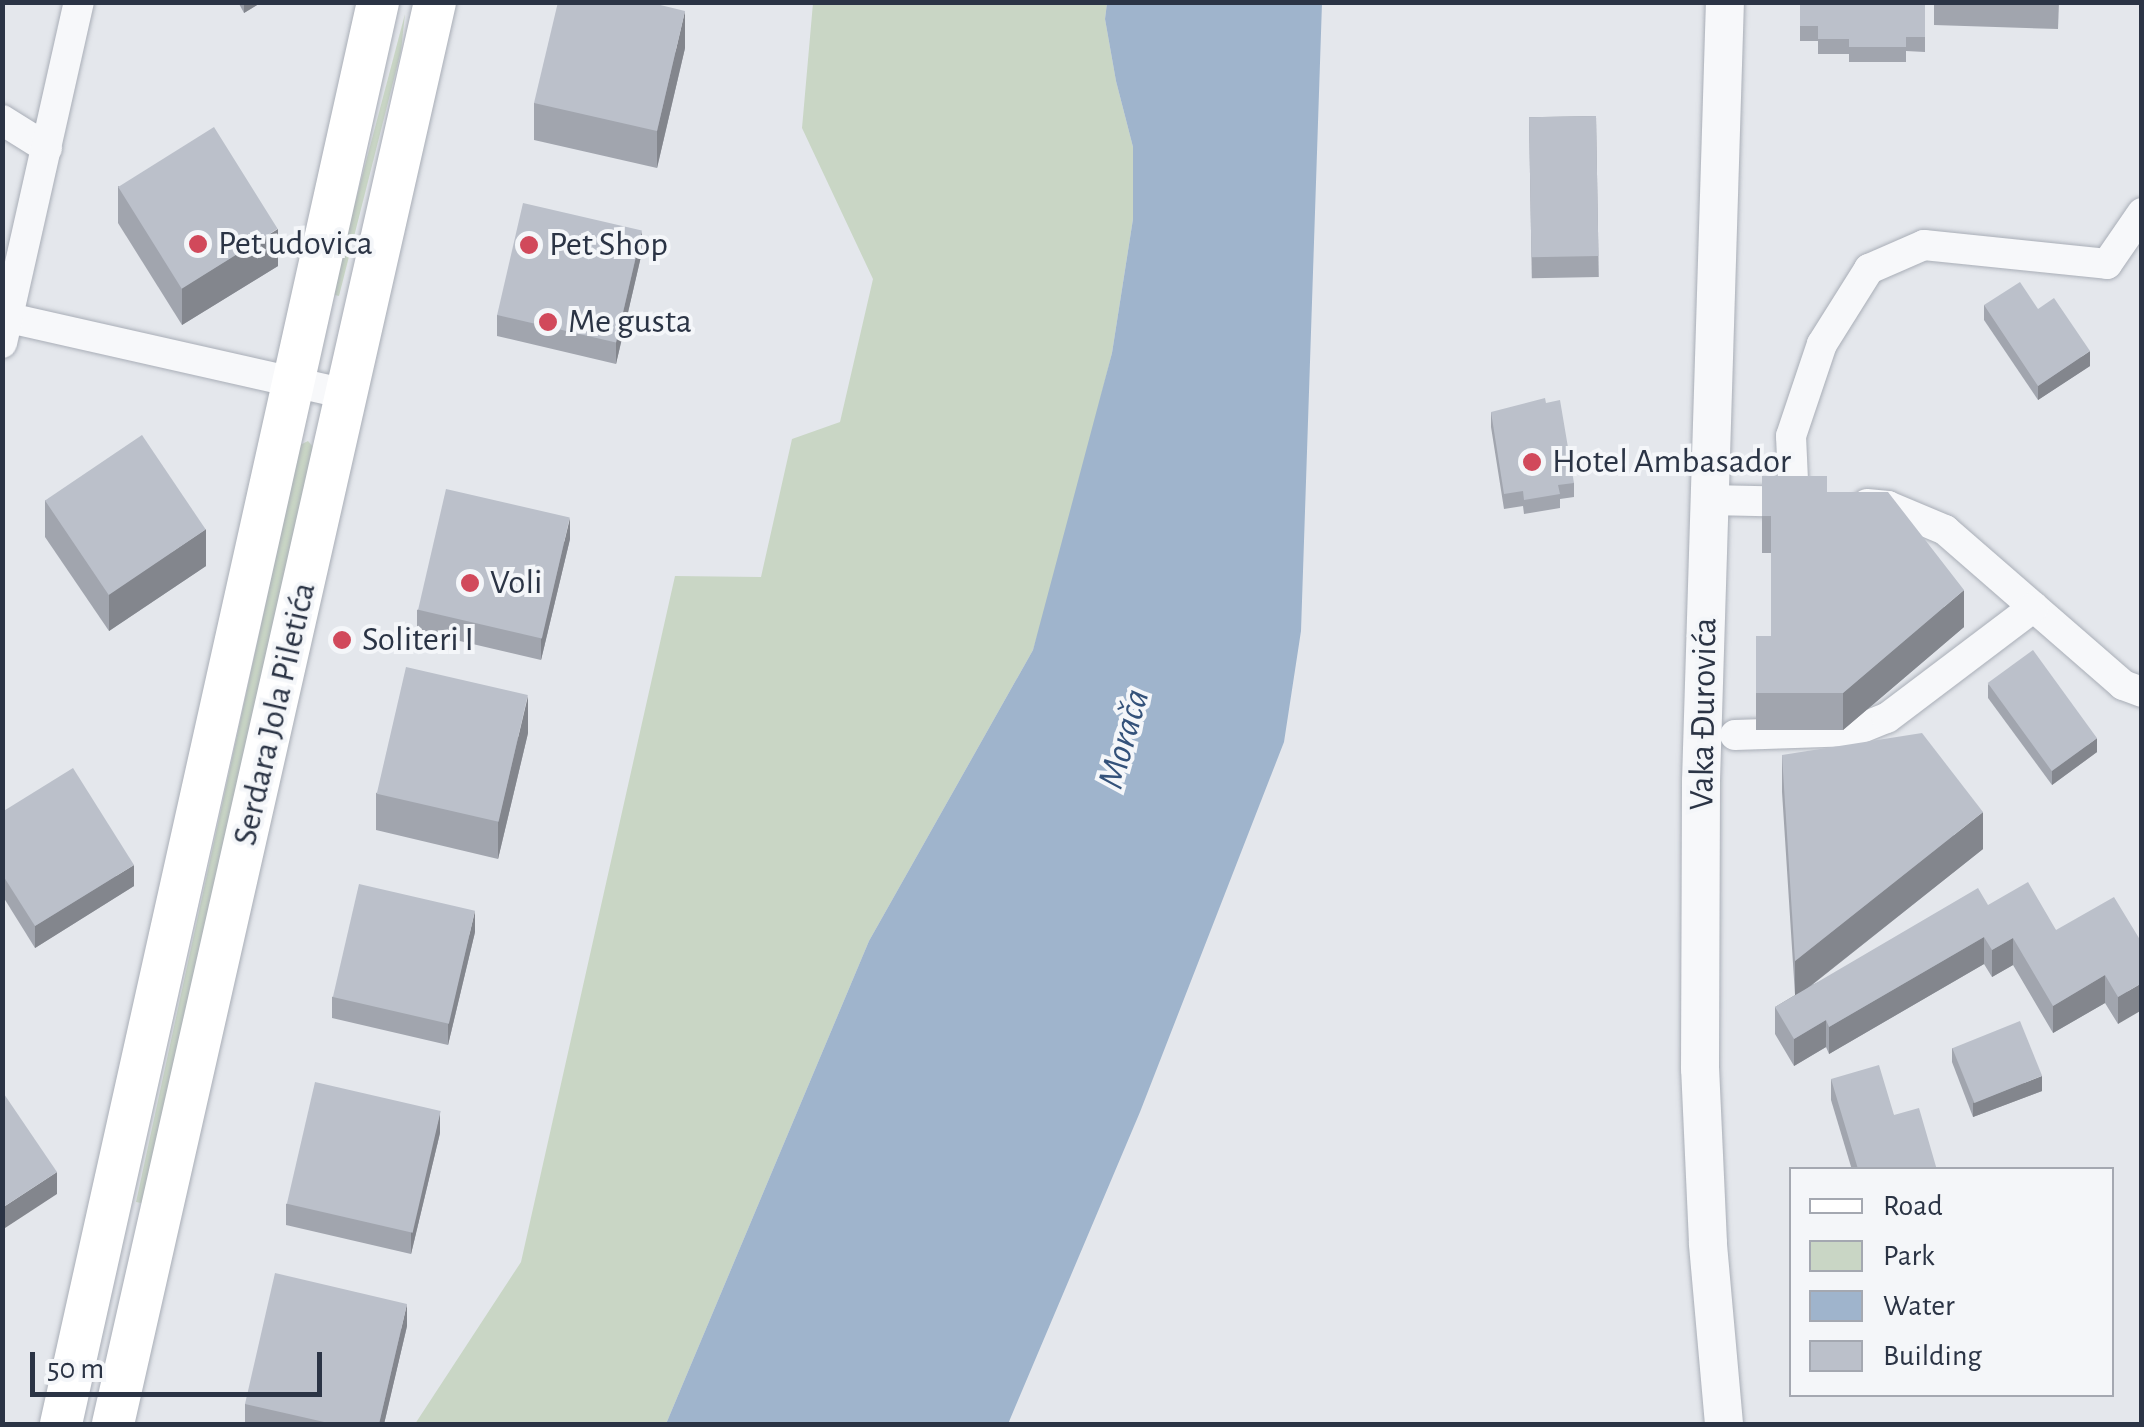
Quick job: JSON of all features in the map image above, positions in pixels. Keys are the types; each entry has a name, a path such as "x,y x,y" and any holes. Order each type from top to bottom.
{"main road":[{"name":"Serdara Jola Piletića","path":"60,1424 378,2"},
{"name":"Serdara Jola Piletića","path":"113,1424 435,2"}],"street":[{"path":"79,2 6,331 346,394"},
{"name":"Vaka Đurovića","path":"1724,1424 1708,1243 1700,1068 1701,781 1725,2"},
{"path":"2,120 47,148"},
{"path":"1794,502 1791,436 1822,344 1869,268 1924,245 2108,264 2142,213"},
{"path":"1709,500 1888,506 1946,530 2123,686 2142,692"},
{"path":"1735,735 1854,732 1888,718 2034,607"}],"green space":[{"path":"813,3 1107,3 1105,19 1116,81 1133,147 1133,219 1112,353 1056,575 1033,650 869,941 666,1424 415,1424 521,1262 675,576 761,577 792,439 840,422 873,279 802,128"},
{"path":"405,14 401,51 339,296 331,294"},
{"path":"308,441 313,447 150,1205 136,1202 300,445"}],"water":[{"name":"Morača","path":"1107,3 1322,3 1301,631 1284,742 1140,1112 1008,1424 666,1424 869,941 1033,650 1112,353 1133,219 1133,147 1116,81 1105,19"}],"building":[{"path":"558,2 648,2 685,11 657,131 534,103"},
{"path":"1800,2 1925,2 1925,37 1906,37 1906,47 1849,47 1849,39 1818,39 1818,26 1800,26"},
{"path":"1596,116 1598,256 1531,257 1529,117"},
{"name":"Pet udovica","path":"214,127 278,229 182,289 118,187"},
{"path":"523,203 642,230 616,342 497,315"},
{"path":"2020,282 2038,309 2054,298 2090,351 2038,386 1984,305"},
{"name":"Hotel Ambasador","path":"1545,398 1546,403 1560,400 1574,483 1558,485 1560,494 1524,500 1523,491 1504,494 1491,412"},
{"path":"142,435 206,530 109,595 45,500"},
{"path":"1762,476 1827,476 1827,492 1888,492 1964,590 1843,693 1756,693 1756,636 1771,636 1771,516 1762,516"},
{"path":"446,489 570,518 542,638 418,610"},
{"path":"2033,650 2097,738 2052,771 1988,683"},
{"path":"406,667 528,695 499,822 377,794"},
{"path":"1922,733 1983,812 1795,961 1782,755"},
{"path":"73,768 134,865 35,926 2,874 2,812"},
{"path":"2028,882 2056,930 2114,897 2142,943 2142,983 2118,997 2105,975 2053,1006 2013,938 1992,950 1984,937 1829,1027 1826,1020 1794,1039 1775,1007 1978,888 1988,905"},
{"path":"359,884 475,911 449,1024 333,997"},
{"path":"2020,1021 2042,1076 1974,1103 1952,1048"},
{"path":"1879,1065 1894,1115 1919,1108 1936,1167 1857,1167 1831,1079"},
{"path":"315,1082 441,1111 413,1233 287,1204"},
{"path":"2,1091 57,1172 2,1208"},
{"path":"275,1273 407,1304 379,1424 333,1424 245,1404"}],"place":[{"name":"Pet udovica","path":"198,244"},
{"name":"Pet Shop","path":"529,245"},
{"name":"Me gusta","path":"548,322"},
{"name":"Hotel Ambasador","path":"1532,462"},
{"name":"Voli","path":"470,583"},
{"name":"Soliteri I","path":"342,640"}]}
